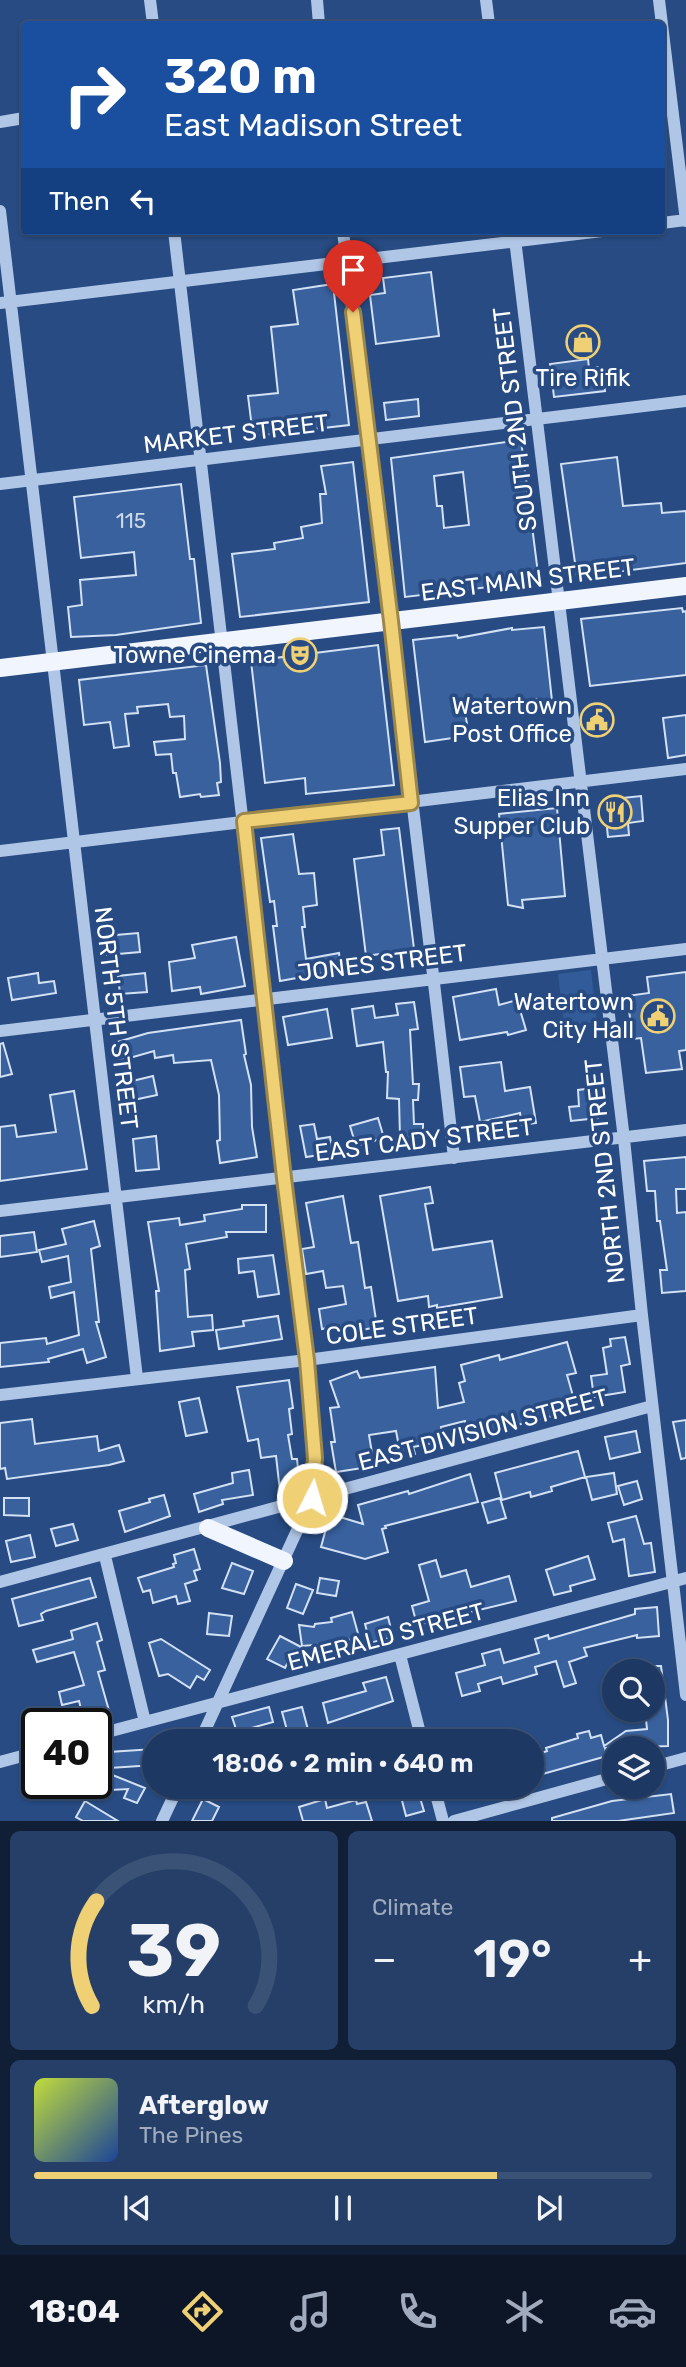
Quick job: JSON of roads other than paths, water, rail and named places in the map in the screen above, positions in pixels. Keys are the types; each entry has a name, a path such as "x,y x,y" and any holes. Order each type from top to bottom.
{"main road":[{"name":"EAST MAIN STREET","path":"0,668 686,586"},
{"path":"208,1528 284,1561"}],"street":[{"path":"150,0 153,21"},
{"path":"317,0 319,21"},
{"path":"486,0 489,21"},
{"path":"659,0 661,21"},
{"path":"665,57 686,221 665,223"},
{"path":"0,122 21,118"},
{"name":"NORTH 5TH STREET","path":"0,211 5,302 54,662 137,1378"},
{"path":"174,235 307,1360 315,1458 312,1498 206,1729"},
{"path":"344,235 411,803 435,978 454,1158"},
{"path":"5,302 347,261 532,235"},
{"name":"SOUTH 2ND STREET","path":"514,236 558,601"},
{"name":"MARKET STREET","path":"0,484 686,401"},
{"name":"NORTH 2ND STREET","path":"558,601 603,958 686,1695"},
{"path":"0,851 686,769"},
{"name":"JONES STREET","path":"0,1031 686,948"},
{"name":"EAST CADY STREET","path":"0,1211 686,1130"},
{"name":"COLE STREET","path":"0,1395 307,1360 642,1315"},
{"name":"EAST DIVISION STREET","path":"0,1582 105,1556 652,1406"},
{"path":"105,1556 145,1722"},
{"name":"EMERALD STREET","path":"112,1731 686,1578"},
{"path":"400,1655 419,1729"},
{"path":"0,1762 21,1756"},
{"path":"665,1764 686,1758"},
{"path":"454,1821 602,1780"},
{"path":"162,1821 172,1799"},
{"path":"437,1799 443,1821"}],"place":[{"name":"Tire Rifik","path":"583,342"},
{"name":"Towne Cinema","path":"300,655"},
{"name":"Watertown Post Office","path":"597,720"},
{"name":"Elias Inn Supper Club","path":"615,812"},
{"name":"Watertown City Hall","path":"658,1016"}]}
